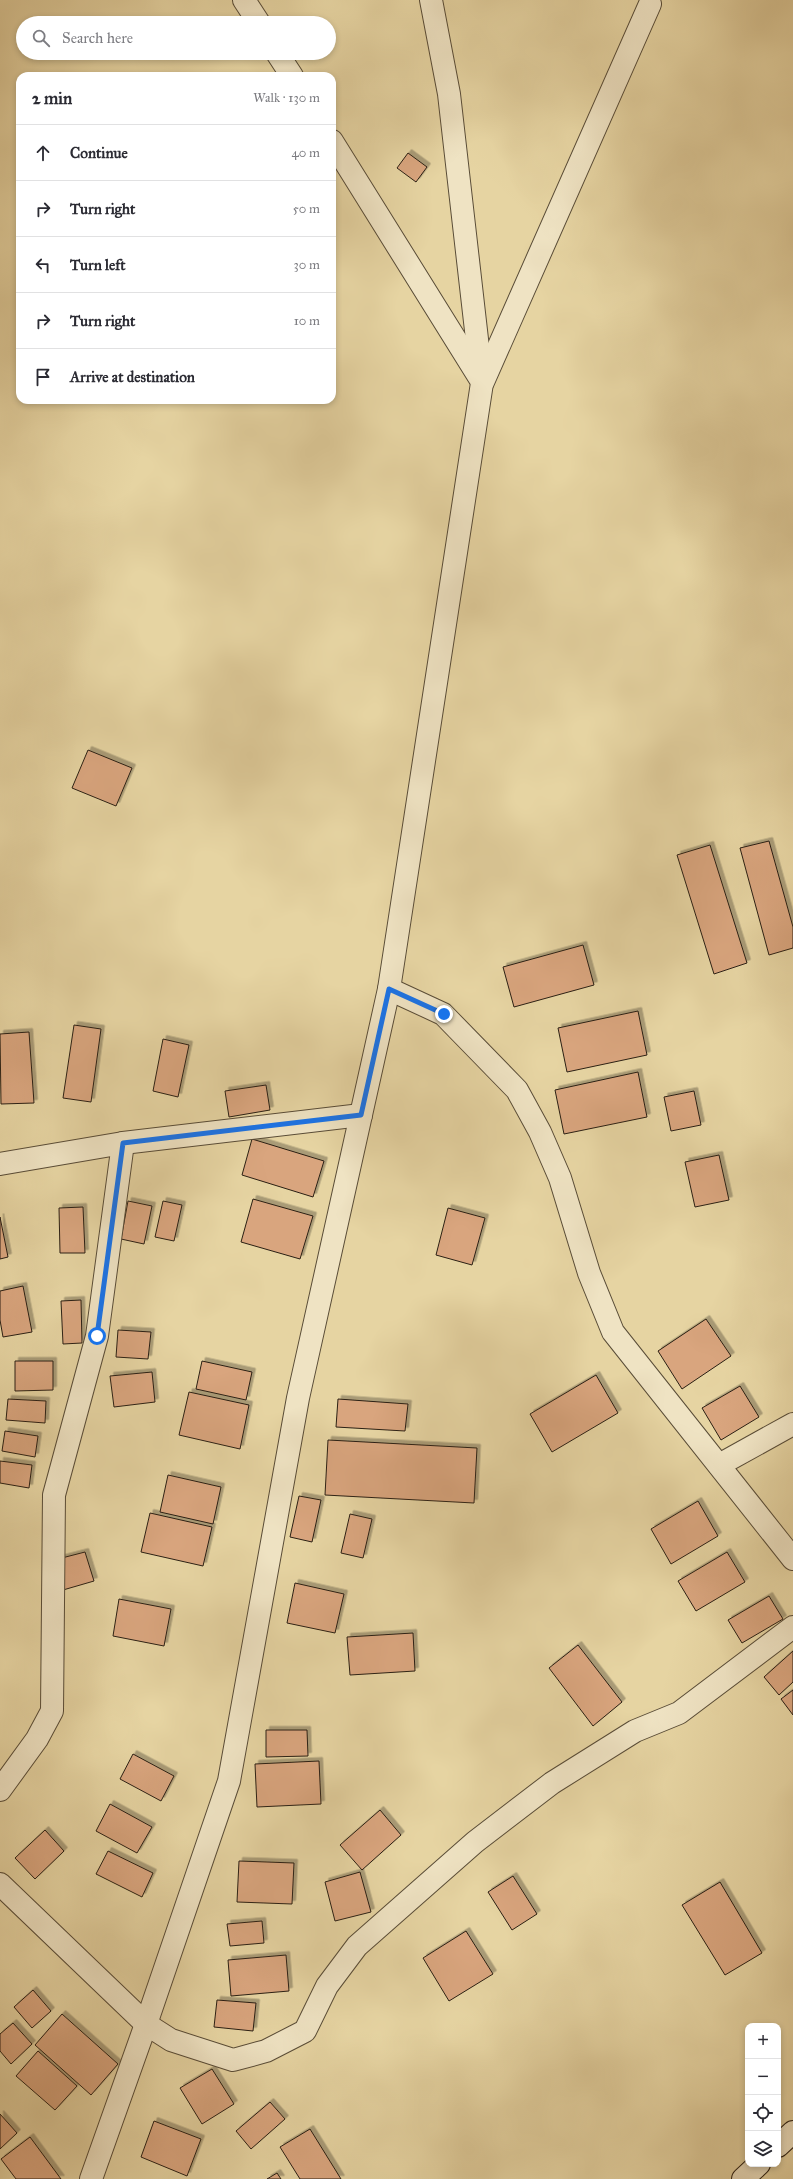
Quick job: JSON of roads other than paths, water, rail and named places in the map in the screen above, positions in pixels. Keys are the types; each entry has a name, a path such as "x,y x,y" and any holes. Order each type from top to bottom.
{"street":[{"path":"244,0 254,16"},
{"path":"431,0 449,94 482,384"},
{"path":"91,2179 229,1781 298,1398 389,989 482,384 650,4"},
{"path":"282,60 289,72"},
{"path":"336,147 482,384"},
{"path":"389,989 444,1014 517,1090 540,1132 560,1178 589,1273 613,1332 793,1558"},
{"path":"0,1164 123,1143 361,1115"},
{"path":"0,1790 38,1739 52,1711 54,1495 97,1336 123,1143"},
{"path":"719,1465 793,1424"},
{"path":"0,1884 146,2024 171,2040 233,2060 266,2051 305,2031 327,1986 357,1946 474,1842 552,1783 634,1730 679,1714 793,1627"},
{"path":"781,2143 793,2132"},
{"path":"743,2179 756,2167"}]}
